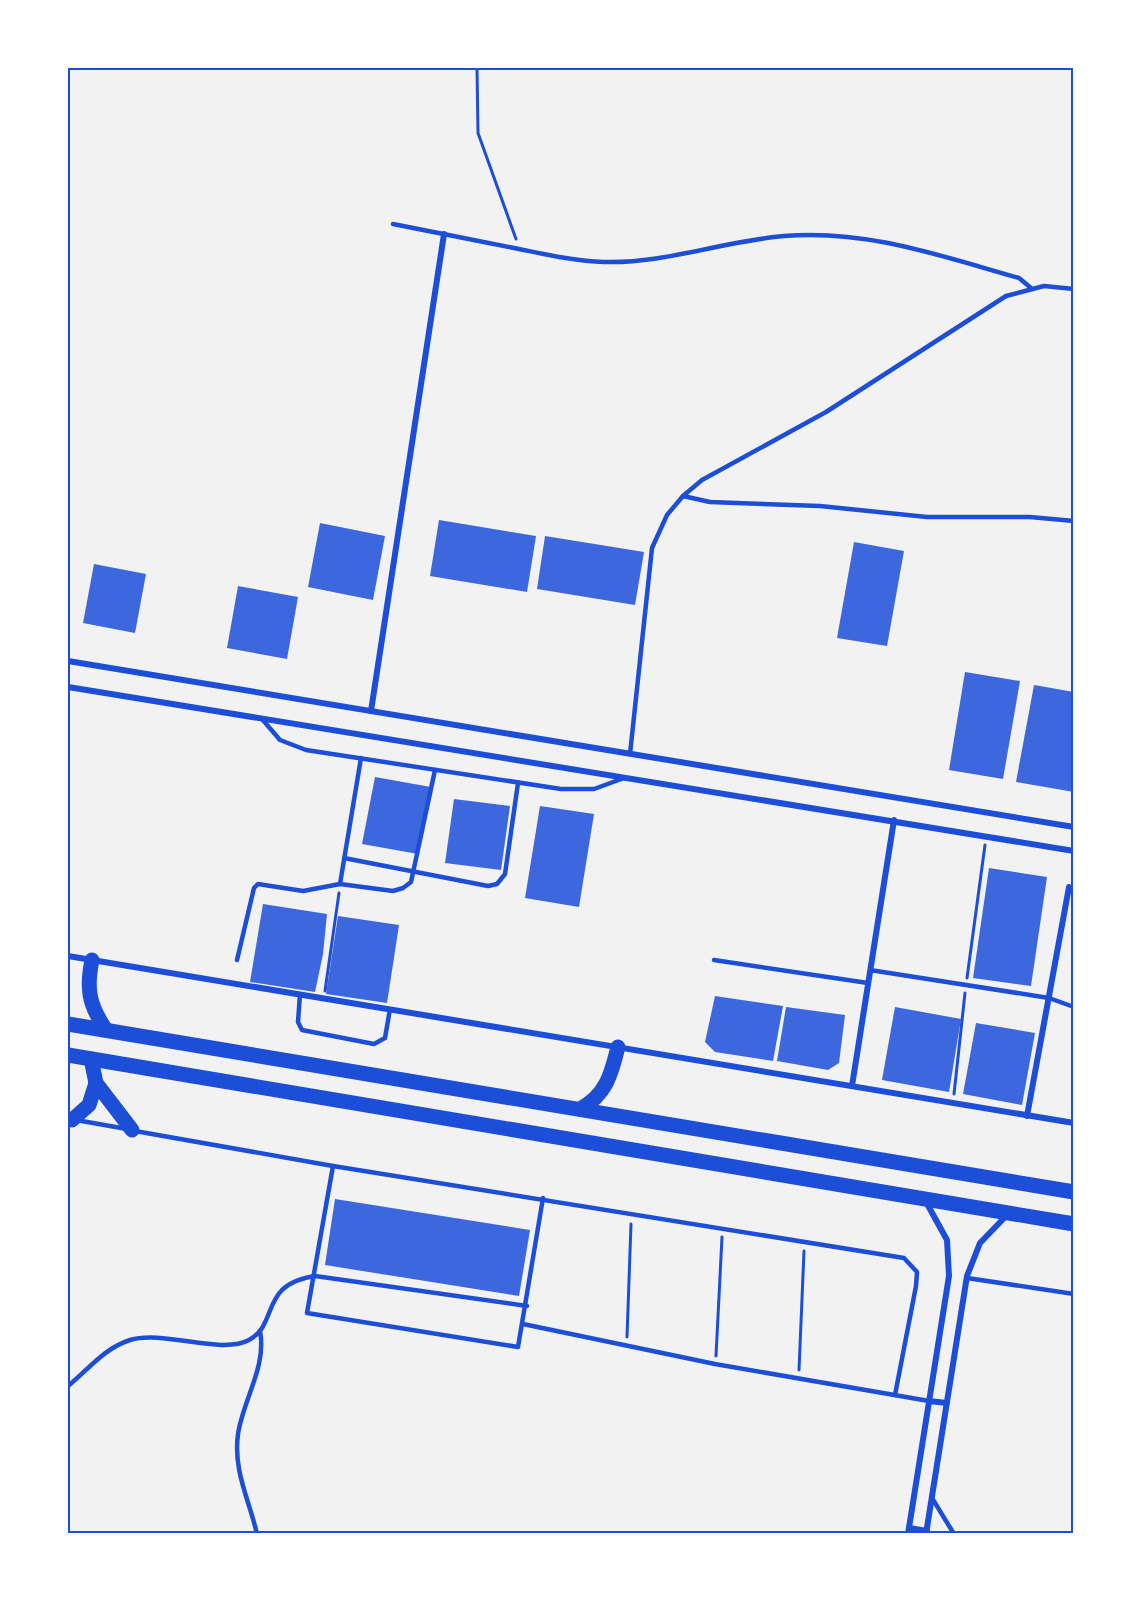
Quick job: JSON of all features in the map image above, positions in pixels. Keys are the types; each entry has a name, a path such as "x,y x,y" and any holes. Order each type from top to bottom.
{"main road":[{"path":"92,960 88,996 94,1013 105,1030"},
{"path":"68,1024 1074,1192"},
{"path":"580,1109 603,1091 618,1047"},
{"path":"68,1055 1074,1224"},
{"path":"91,1059 96,1083 132,1130"},
{"path":"70,1119 90,1105 96,1083"}],"street":[{"path":"371,711 444,234"},
{"path":"68,661 1074,827"},
{"path":"68,687 1074,851"},
{"path":"852,1086 894,820"},
{"path":"1027,1116 1069,887"},
{"path":"68,956 1074,1123"},
{"path":"925,1200 947,1240 948,1282 908,1531 926,1532 967,1278 980,1243 1007,1214"},
{"path":"929,1401 947,1403"}],"lane":[{"path":"393,224 583,260 624,262 753,239 816,234 840,236 909,247 1023,280 1031,288"},
{"path":"630,754 652,548 667,514 682,496 702,480 872,384 994,302 1031,288 1074,288"},
{"path":"682,496 710,502 820,506 935,518 1030,517 1074,521"},
{"path":"262,719 273,734 288,744 361,758 577,790 594,789 625,778"},
{"path":"340,884 361,758"},
{"path":"237,960 256,885 303,891 340,884 393,891 411,882 415,872 435,770"},
{"path":"344,858 488,886 500,881 506,869 518,783"},
{"path":"714,960 868,983"},
{"path":"870,970 1049,998 1074,1007"},
{"path":"300,994 298,1022 302,1030 374,1044 385,1038 390,1010"},
{"path":"70,1119 333,1166 632,1212 904,1258 917,1272 895,1395"},
{"path":"333,1166 307,1313 518,1347 543,1198"},
{"path":"68,1386 104,1353 130,1340 144,1337 232,1345 248,1341 260,1331 277,1295 299,1280 315,1276 526,1306"},
{"path":"967,1278 1074,1294"},
{"path":"523,1324 715,1364 929,1401"},
{"path":"257,1533 240,1481 237,1448 241,1421 262,1350 260,1331"},
{"path":"932,1498 954,1533"}],"path":[{"path":"477,68 478,133 520,249"},
{"path":"952,1103 986,837"},
{"path":"324,998 340,884"},
{"path":"627,1345 632,1212"},
{"path":"715,1364 722,1228"},
{"path":"799,1378 805,1241"}],"building":[{"path":"439,520 536,536 527,592 430,576"},
{"path":"320,523 385,536 373,600 308,587"},
{"path":"545,536 644,552 635,605 537,589"},
{"path":"854,542 904,551 887,646 837,638"},
{"path":"94,564 146,574 135,633 83,623"},
{"path":"238,586 298,597 287,659 227,648"},
{"path":"965,672 1020,681 1003,779 949,770"},
{"path":"1034,685 1074,692 1074,792 1016,782"},
{"path":"375,777 431,787 418,854 362,844"},
{"path":"454,799 510,806 501,870 445,863"},
{"path":"540,806 594,814 579,907 525,898"},
{"path":"989,868 1047,877 1031,986 973,978"},
{"path":"263,904 327,914 323,954 315,992 250,982"},
{"path":"338,916 399,925 387,1003 326,994"},
{"path":"715,996 783,1006 773,1061 715,1052 705,1042"},
{"path":"786,1007 845,1015 839,1063 828,1070 777,1061"},
{"path":"895,1007 961,1019 949,1092 882,1080"},
{"path":"976,1023 1035,1033 1022,1105 963,1094"},
{"path":"335,1199 530,1230 519,1296 325,1265"}]}
